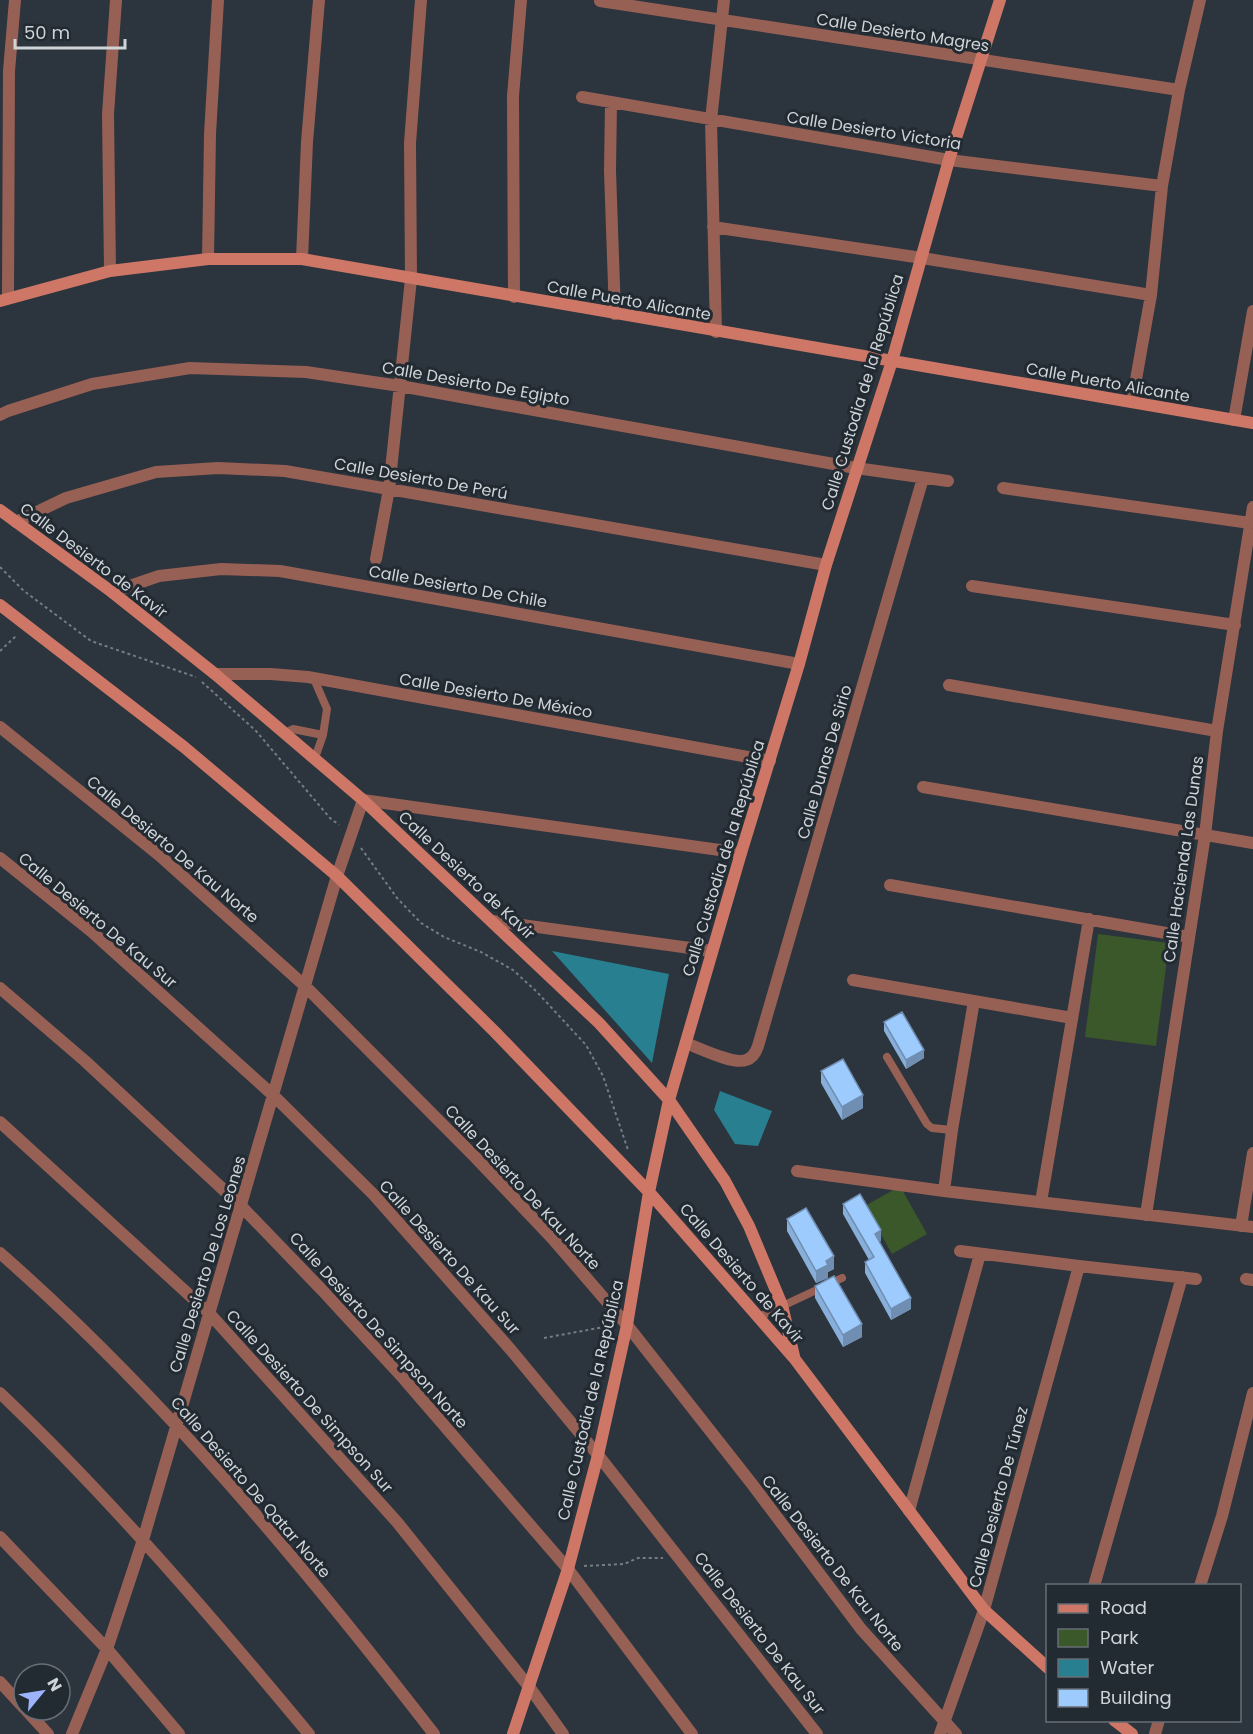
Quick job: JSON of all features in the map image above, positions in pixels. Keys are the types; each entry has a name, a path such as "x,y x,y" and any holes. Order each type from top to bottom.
{"street":[{"path":"4,300 8,94 15,0"},
{"path":"110,271 108,114 116,0"},
{"path":"208,259 210,134 218,0"},
{"path":"302,260 319,0"},
{"path":"376,559 388,489 411,279 410,143 421,0"},
{"path":"514,297 513,108 521,0"},
{"path":"716,332 711,120 724,0"},
{"name":"Calle Custodia de la República","path":"513,1734 569,1565 598,1455 627,1325 649,1192 669,1100 799,664 826,565 892,361 949,160 1000,0"},
{"path":"1132,402 1151,295 1162,186 1179,90 1200,0"},
{"name":"Calle Desierto Magres","path":"600,1 1179,90"},
{"name":"Calle Desierto Victoria","path":"582,97 949,160 1162,186"},
{"path":"611,102 610,171 615,314"},
{"path":"713,227 1151,295"},
{"name":"Calle Puerto Alicante","path":"4,300 110,271 208,259 302,260 1253,423"},
{"path":"1234,420 1253,311"},
{"name":"Calle Desierto De Egipto","path":"0,415 92,384 190,368 306,372 400,386 856,468 948,481"},
{"name":"Calle Desierto De Perú","path":"16,522 66,498 156,472 218,468 285,471 826,565"},
{"name":"Calle Dunas De Sirio","path":"686,1043 737,1061 747,1060 754,1054 923,478"},
{"path":"1003,488 1250,523"},
{"name":"Calle Hacienda Las Dunas","path":"1146,1215 1205,835 1217,731 1253,507"},
{"name":"Calle Desierto de Kavir","path":"0,510 112,592 216,674 285,733 363,800 599,1023 669,1100 725,1181 749,1226 782,1305 794,1358"},
{"name":"Calle Desierto De Chile","path":"112,592 159,576 221,569 280,571 799,664"},
{"path":"972,586 1234,625"},
{"name":"Calle Desierto de Kavir","path":"0,605 184,747 337,876 495,1032 649,1192 759,1317 794,1358 984,1610 1046,1667"},
{"name":"Calle Desierto De México","path":"216,674 271,674 314,678 770,761"},
{"path":"949,685 1217,731"},
{"name":"Calle Desierto De Kau Norte","path":"0,727 159,855 305,986 552,1238 627,1325 752,1484 861,1629 943,1729 956,1734"},
{"path":"923,787 1253,843"},
{"path":"363,800 741,854"},
{"name":"Calle Desierto De Los Leones","path":"72,1734 106,1649 143,1540 337,876 363,800"},
{"name":"Calle Desierto De Kau Sur","path":"0,858 91,931 274,1096 374,1195 598,1455 817,1734"},
{"path":"890,885 1190,937"},
{"path":"1041,1202 1089,919"},
{"path":"493,921 712,951"},
{"path":"853,980 1072,1018"},
{"name":"Calle Desierto De Simpson Norte","path":"0,988 85,1061 242,1207 404,1379 569,1565 692,1734"},
{"path":"944,1191 974,1001"},
{"name":"Calle Desierto De Simpson Sur","path":"0,1122 208,1312 397,1522 530,1688 563,1734"},
{"path":"797,1171 1247,1227 1253,1153"},
{"path":"960,1251 1196,1279"},
{"name":"Calle Desierto De Qatar Norte","path":"0,1253 45,1292 177,1425 356,1633 434,1734"},
{"path":"909,1511 980,1254"},
{"name":"Calle Desierto De Túnez","path":"943,1729 984,1610 1079,1266"},
{"path":"1095,1584 1182,1277"},
{"path":"0,1393 59,1451 143,1540 309,1734"},
{"path":"1201,1584 1222,1516 1253,1394"},
{"path":"0,1537 106,1649 179,1734"},
{"path":"0,1682 12,1695"},
{"path":"37,1722 48,1734"},
{"path":"1117,1722 1132,1734"}],"lane":[{"path":"314,678 327,709 315,759"},
{"path":"285,733 293,729 322,735"},
{"path":"887,1057 927,1124 932,1128 952,1130"},
{"path":"759,1317 842,1278"}],"path":[{"path":"0,651 28,625"},
{"path":"544,1338 604,1327 617,1314"},
{"path":"569,1565 587,1567 624,1564 634,1558 665,1558 676,1553"}],"green space":[{"path":"1098,934 1169,943 1156,1046 1085,1037"},
{"path":"900,1186 927,1234 892,1254 865,1206"}],"water":[{"path":"552,951 669,974 652,1063"},
{"path":"720,1091 772,1111 758,1146 735,1144 714,1110"}],"building":[{"path":"902,1012 924,1050 906,1060 884,1022"},
{"path":"843,1059 863,1095 842,1107 821,1071"},
{"path":"860,1194 881,1230 875,1234 911,1298 891,1309 865,1262 874,1257 843,1204"},
{"path":"806,1208 834,1256 826,1261 828,1265 816,1271 787,1219"},
{"path":"834,1276 862,1324 843,1335 815,1286"}]}
